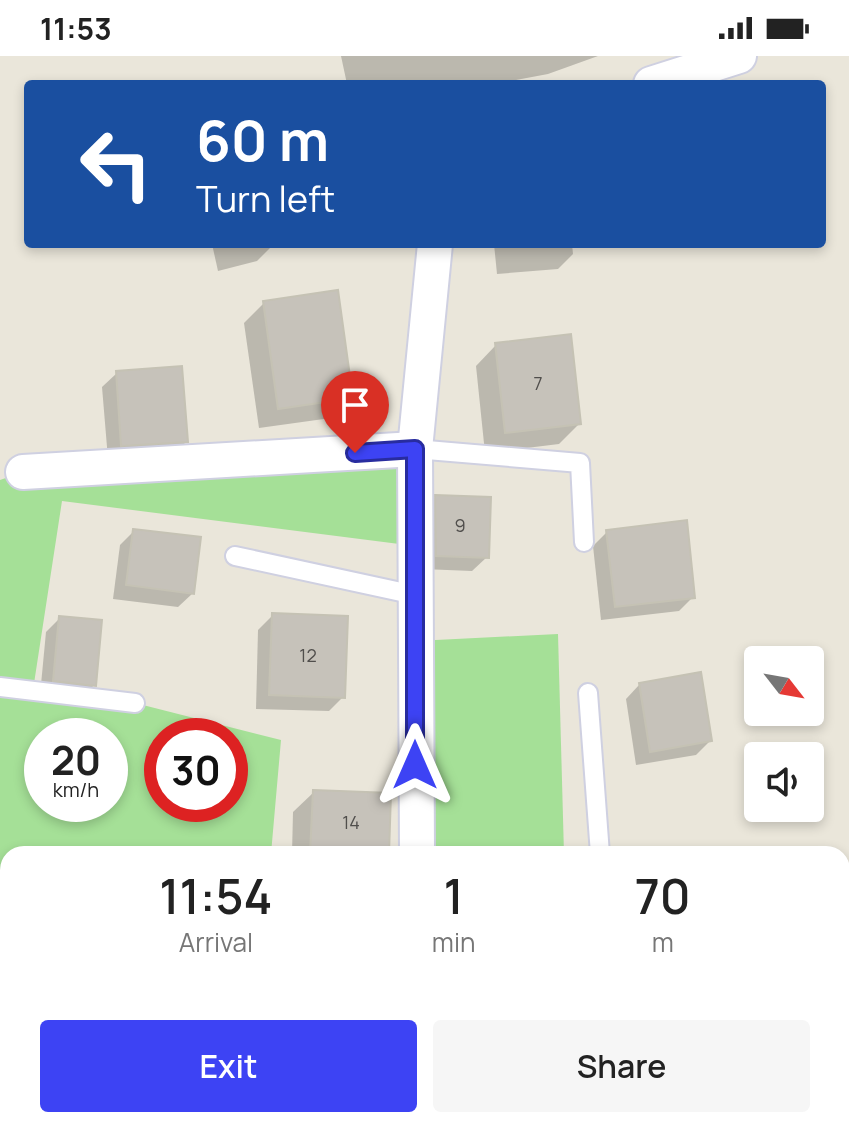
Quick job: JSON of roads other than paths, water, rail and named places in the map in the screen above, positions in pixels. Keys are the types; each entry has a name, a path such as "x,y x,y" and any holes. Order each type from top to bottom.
{"street":[{"path":"662,80 720,58"},
{"path":"417,846 415,449 435,248"},
{"path":"23,472 415,449"}],"lane":[{"path":"415,449 580,463 584,542"},
{"path":"235,556 415,595"},
{"path":"0,687 135,703"},
{"path":"588,693 599,846"}]}
